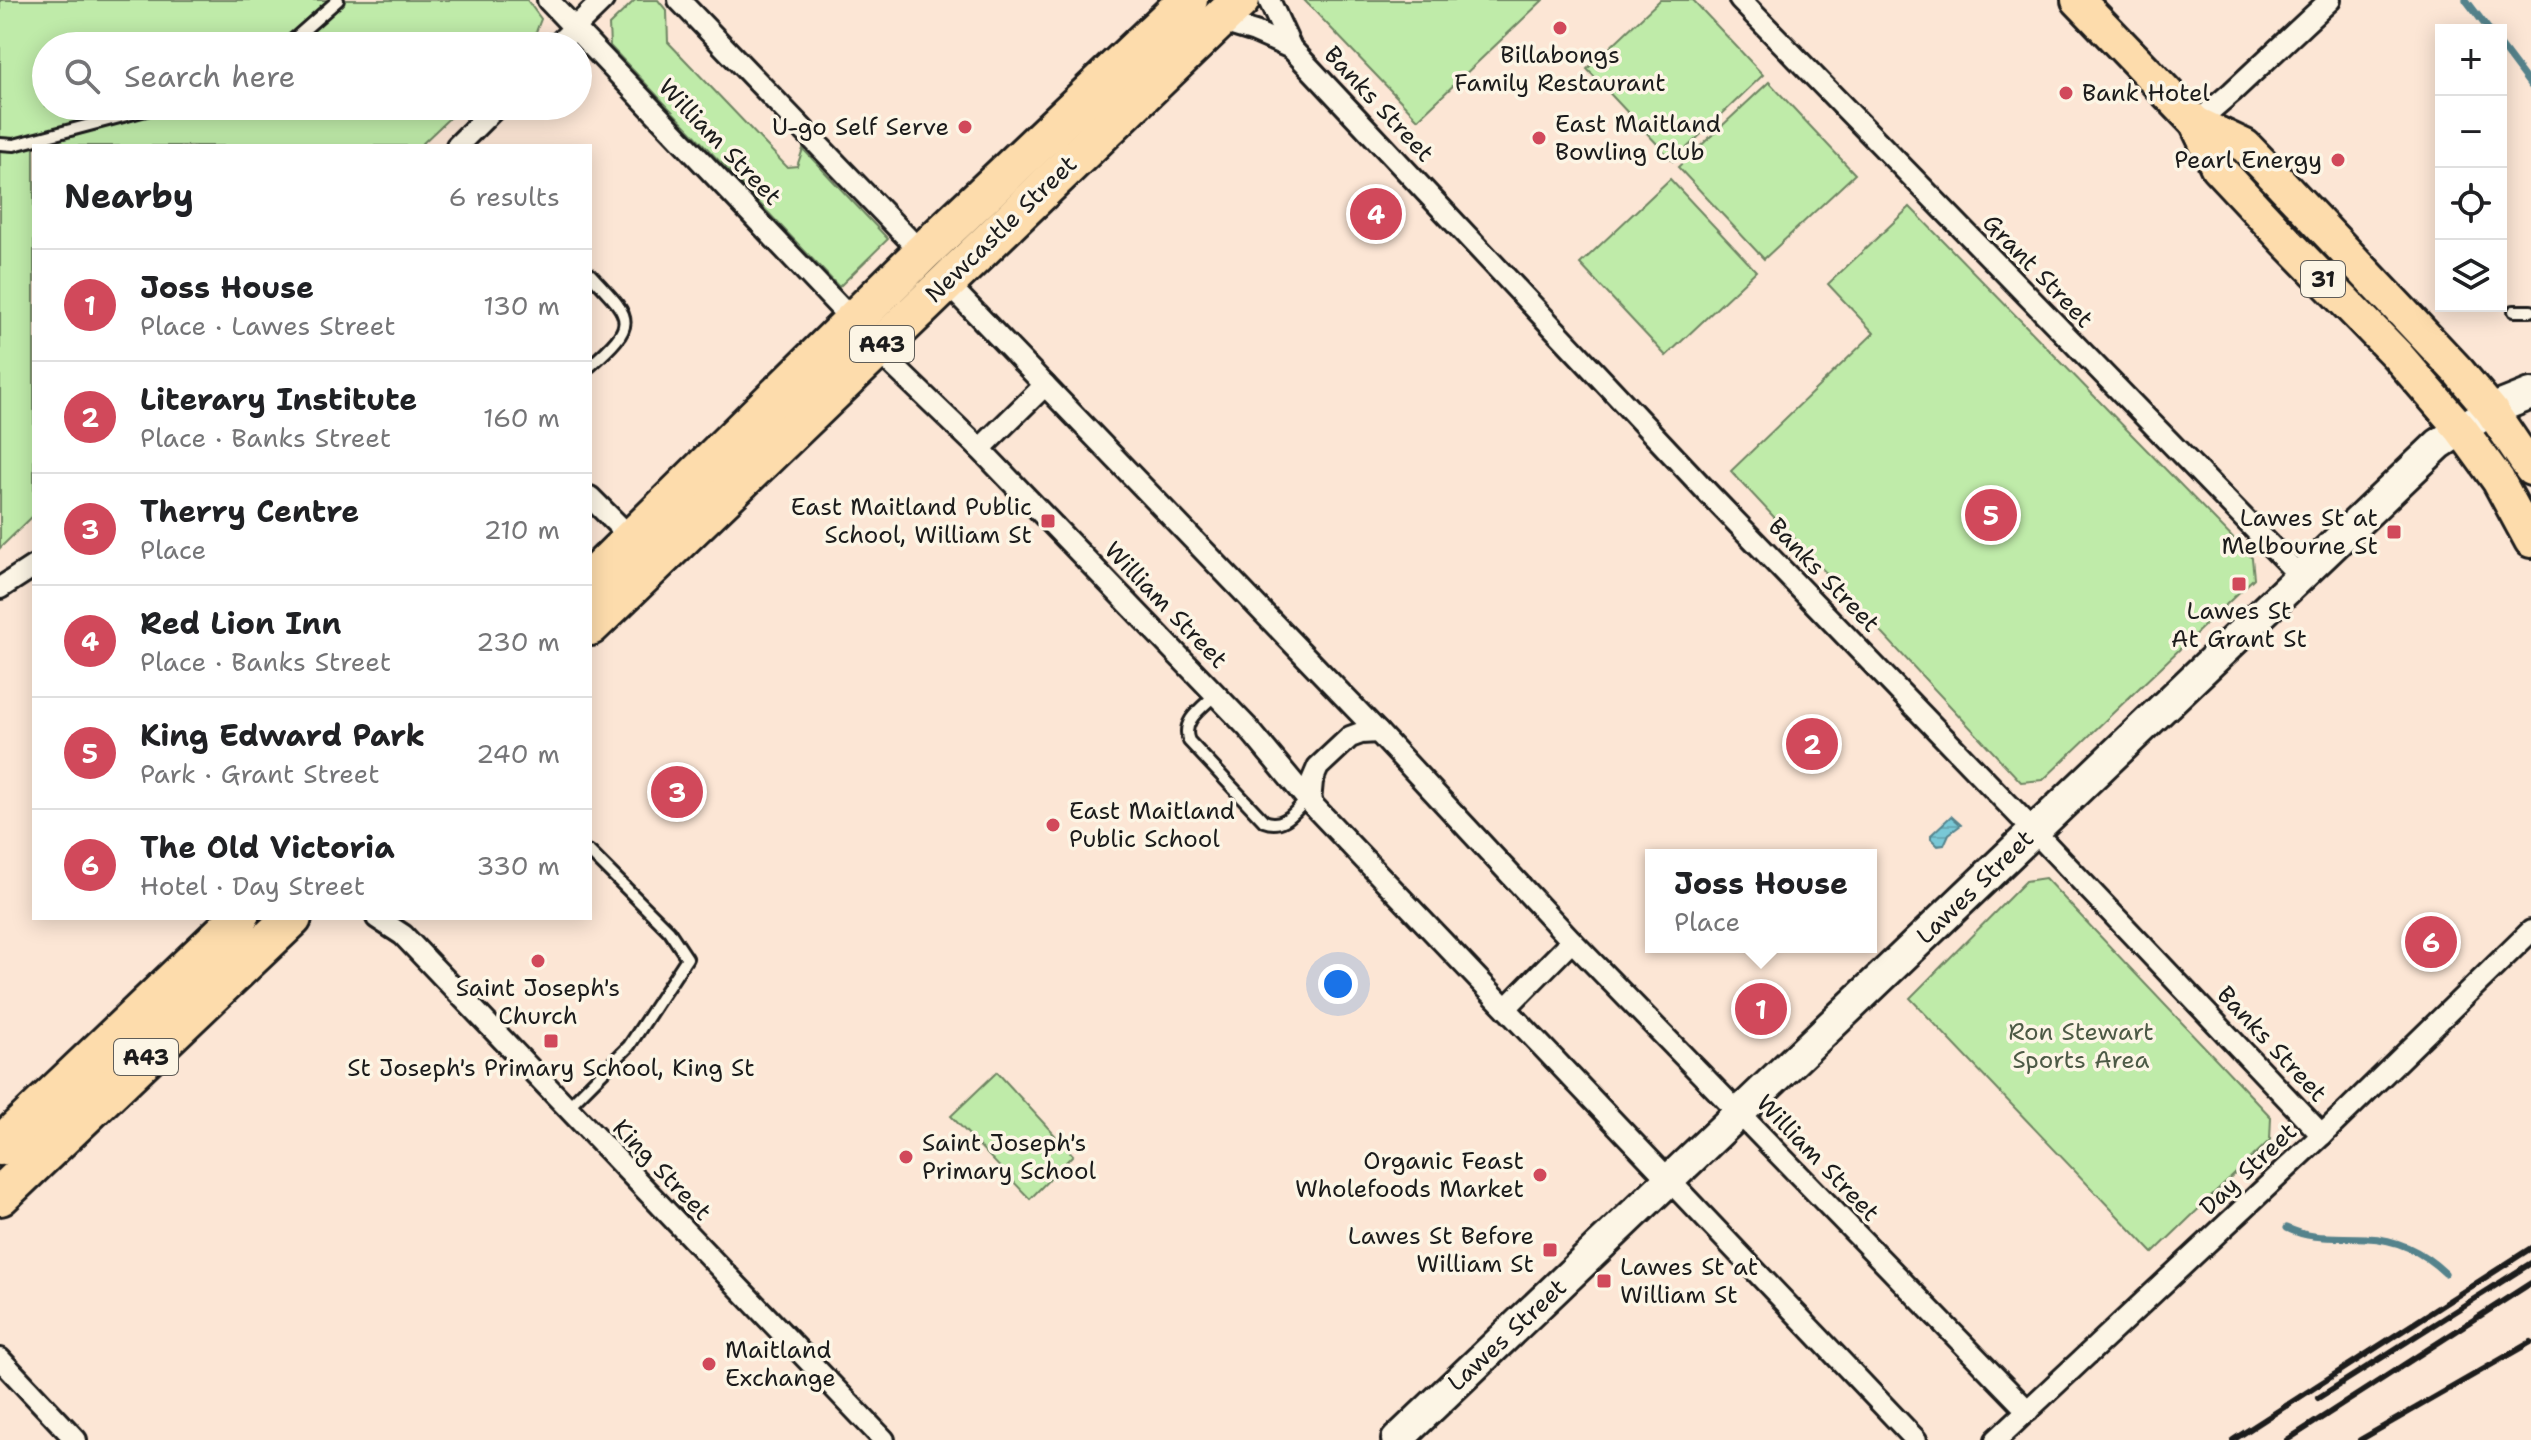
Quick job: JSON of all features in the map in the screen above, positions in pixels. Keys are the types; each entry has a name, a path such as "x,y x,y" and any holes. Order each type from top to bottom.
{"highway":[{"name":"Newcastle Street","path":"592,624 865,335 1216,7"},
{"name":"Newcastle Street","path":"592,578 632,539 865,335"},
{"name":"A43","path":"0,1146 237,920"},
{"name":"A43","path":"0,1196 290,920"}],"main road":[{"name":"31","path":"2078,0 2196,123 2217,167 2397,355 2461,429 2498,480 2531,541"},
{"name":"31","path":"2196,123 2245,146 2458,371 2491,410 2531,469"},
{"name":"Lawes Street","path":"1397,1440 2439,444 2491,410 2531,394"}],"street":[{"name":"William Street","path":"548,0 580,32"},
{"path":"570,32 603,0"},
{"name":"William Street","path":"679,0 1378,732 1572,941 2028,1411"},
{"name":"Banks Street","path":"1269,0 1291,48 1701,485 2322,1135"},
{"name":"Grant Street","path":"1740,0 2300,576"},
{"path":"2196,123 2330,0"},
{"name":"Banks Street","path":"1216,7 1255,32 1291,48"},
{"name":"William Street","path":"592,45 865,335 980,449 1216,694 1309,800 1916,1440"},
{"path":"465,143 485,120"},
{"path":"980,449 1045,385"},
{"path":"592,499 632,539"},
{"path":"0,588 32,567"},
{"path":"1309,800 1318,767 1350,737 1378,732"},
{"name":"King Street","path":"399,926 884,1440"},
{"name":"Day Street","path":"1996,1440 2322,1135 2531,931"},
{"path":"1507,1007 1572,941"},
{"path":"0,1359 76,1440"}],"lane":[{"path":"302,32 338,0"},
{"path":"0,144 14,145 108,120"},
{"path":"592,276 622,308 624,323 618,340 592,364"},
{"path":"2514,311 2531,311"},
{"path":"1216,694 1187,724 1189,741 1270,824 1286,820 1309,800"},
{"path":"568,1107 629,1046 687,958 669,931 592,854"}],"green space":[{"path":"0,0 527,0 541,19 536,32 32,32 32,120 447,120 422,144 32,144 32,517 0,548"},
{"path":"635,0 658,0 667,11 668,42 787,167 797,166 803,149 888,239 839,287 610,46 609,25"},
{"path":"1304,0 1543,0 1418,119"},
{"path":"1660,0 1693,0 1763,75 1673,161 1587,69"},
{"path":"1769,82 1855,174 1764,259 1678,167"},
{"path":"1670,179 1756,271 1666,356 1580,264"},
{"path":"1910,207 2252,558 2254,578 2043,780 2021,782 1731,471 1874,333 1828,284"},
{"name":"Ron Stewart Sports Area","path":"2045,878 2271,1117 2270,1140 2153,1253 1910,998 2026,881"},
{"path":"997,1072 1073,1155 1030,1199 951,1116"}],"water":[{"path":"1951,816 1961,825 1949,834 1944,845 1938,846 1931,835"}],"waterway":[{"path":"2466,0 2484,24"},
{"path":"2507,54 2531,86"},
{"path":"2287,1228 2316,1236 2367,1238 2400,1244 2419,1253 2445,1273"}],"railway":[{"path":"2233,1440 2531,1248"},
{"path":"2318,1398 2531,1263"},
{"path":"2287,1440 2531,1283"},
{"path":"2360,1440 2531,1342"}],"place":[{"name":"Billabongs Family Restaurant","path":"1560,28"},
{"name":"Bank Hotel","path":"2066,93"},
{"name":"U-go Self Serve","path":"965,127"},
{"name":"East Maitland Bowling Club","path":"1539,138"},
{"name":"Pearl Energy","path":"2338,160"},
{"name":"Red Lion Inn","path":"1376,214"},
{"name":"King Edward Park","path":"1991,515"},
{"name":"East Maitland Public School, William St","path":"1048,521"},
{"name":"Lawes St at Melbourne St","path":"2394,532"},
{"name":"Lawes St At Grant St","path":"2239,584"},
{"name":"Literary Institute","path":"1812,744"},
{"name":"Therry Centre","path":"677,792"},
{"name":"East Maitland Public School","path":"1053,825"},
{"name":"The Old Victoria","path":"2431,942"},
{"name":"Saint Joseph's Church","path":"538,961"},
{"name":"Joss House","path":"1761,1009"},
{"name":"St Joseph's Primary School, King St","path":"551,1041"},
{"name":"Saint Joseph's Primary School","path":"906,1157"},
{"name":"Organic Feast Wholefoods Market","path":"1540,1175"},
{"name":"Lawes St Before William St","path":"1550,1250"},
{"name":"Lawes St at William St","path":"1604,1281"},
{"name":"Maitland Exchange","path":"709,1364"}]}
